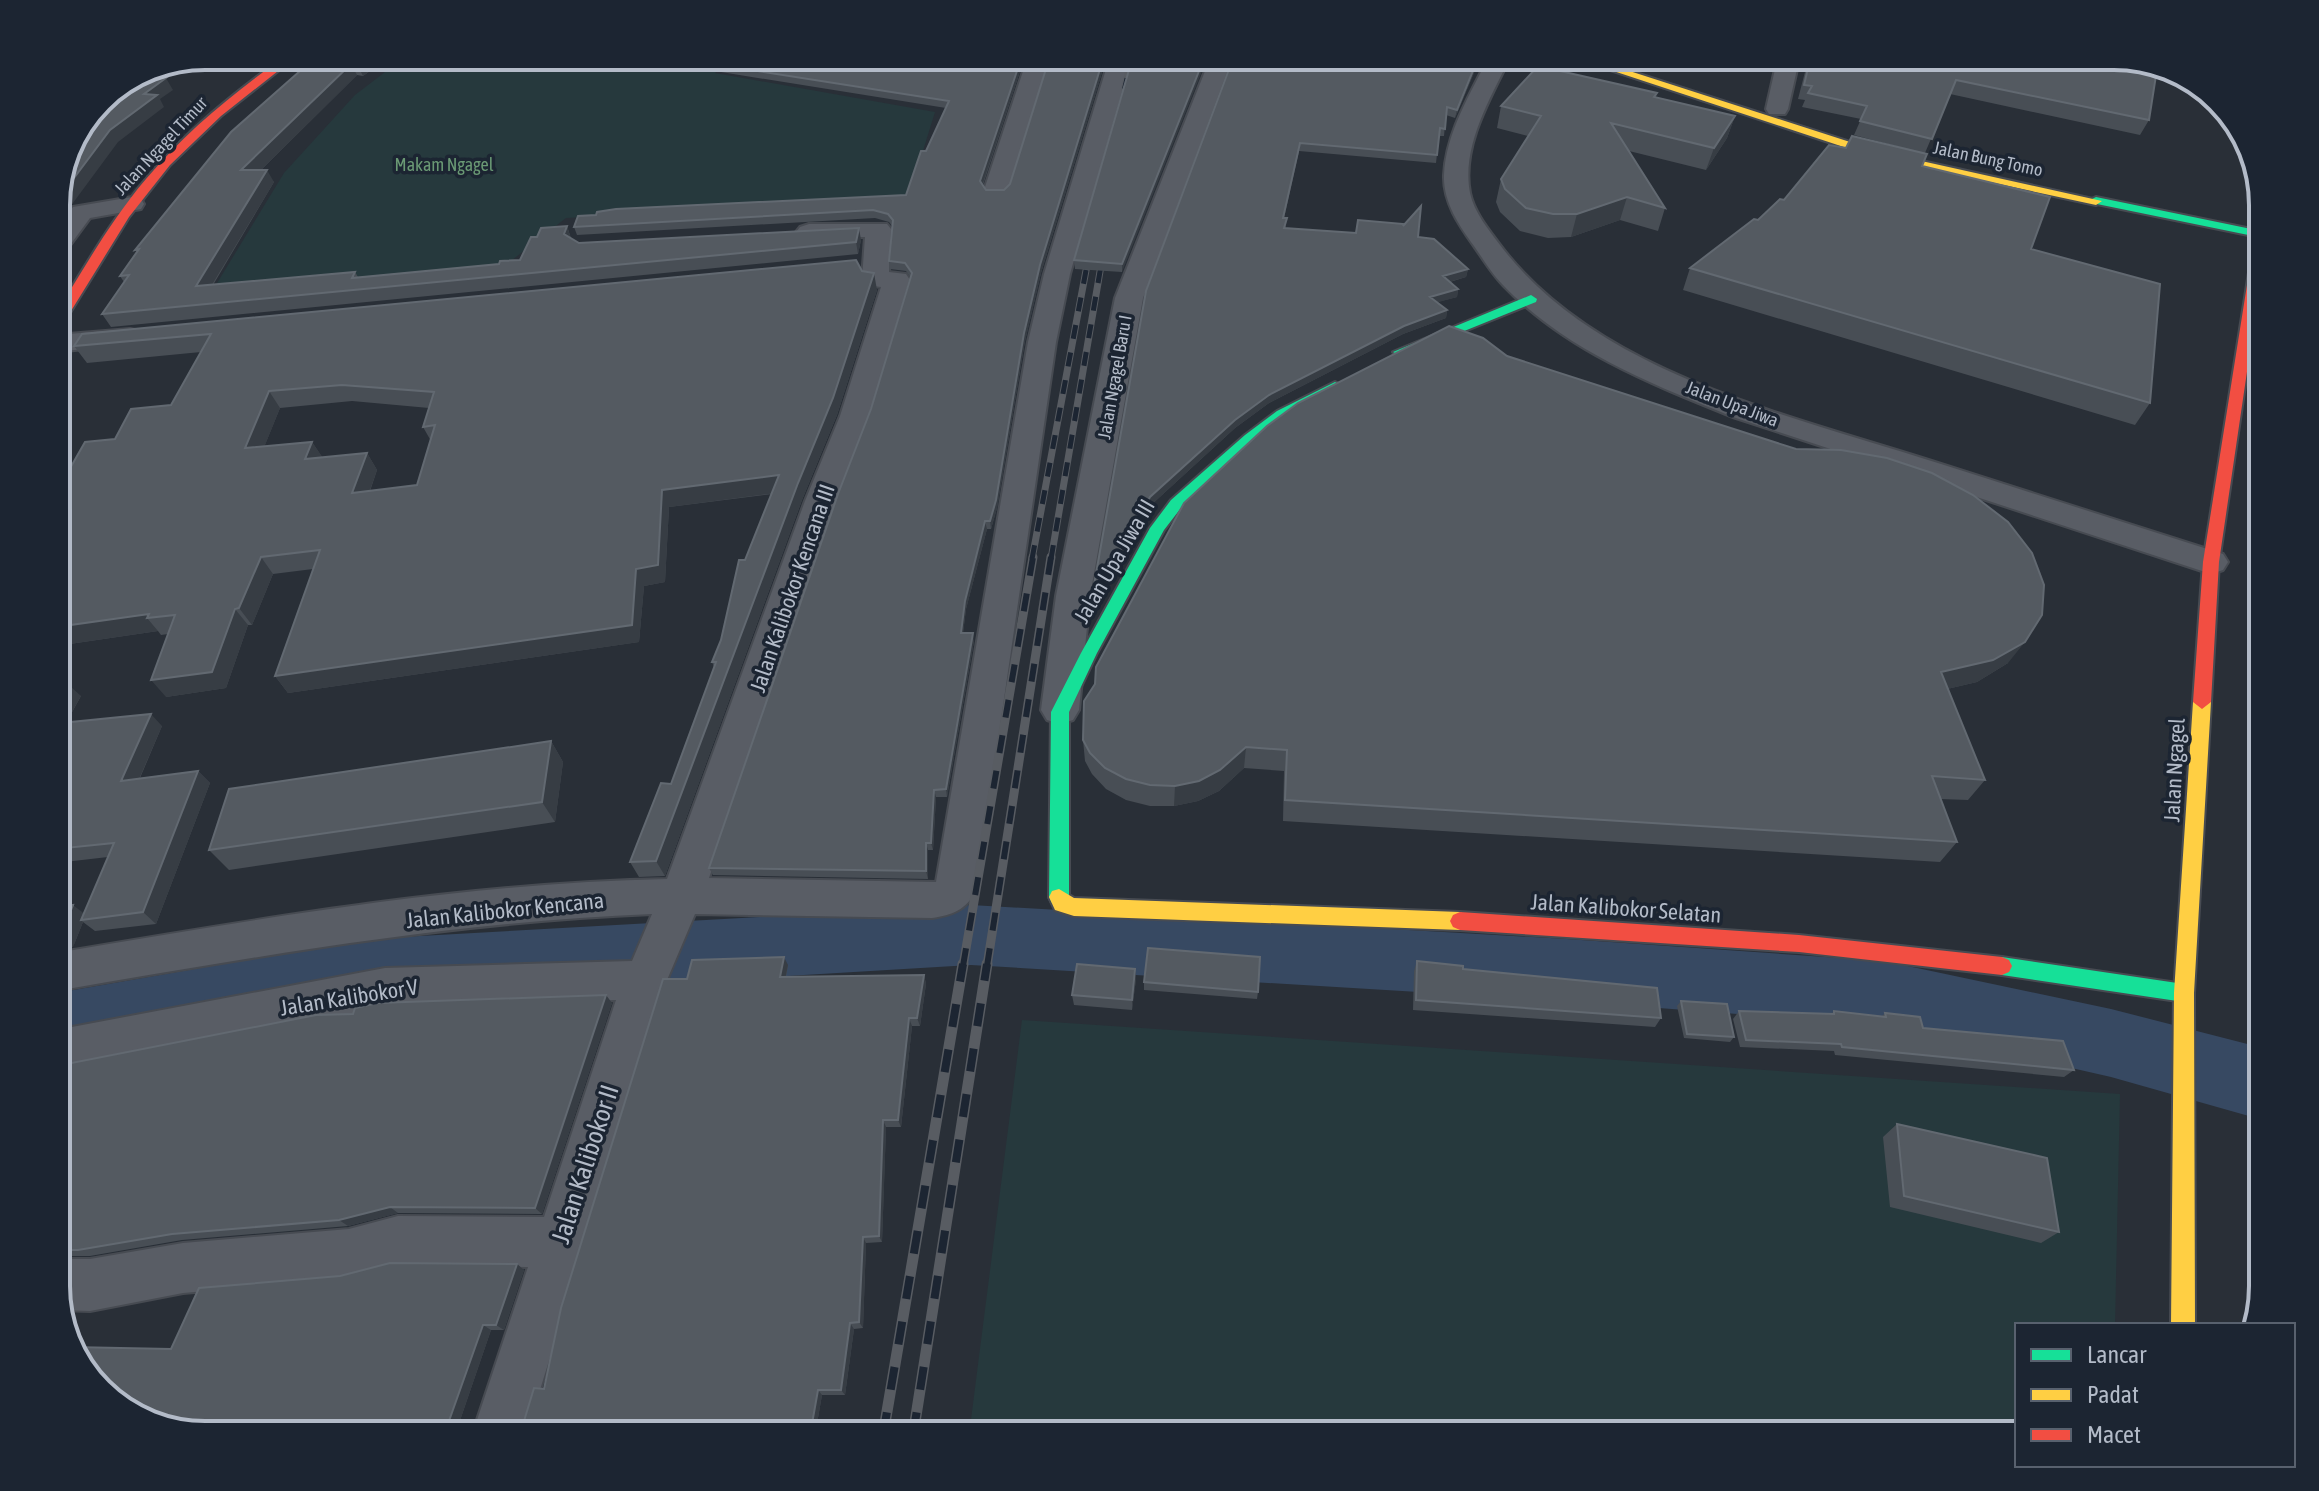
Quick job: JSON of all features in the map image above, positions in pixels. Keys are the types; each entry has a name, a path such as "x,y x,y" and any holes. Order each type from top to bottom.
{"main road":[{"name":"Jalan Ngagel Timur","path":"70,302 132,204 212,118 273,70"},
{"name":"Jalan Bung Tomo","path":"1616,70 1878,155 2249,225"},
{"name":"Jalan Bung Tomo","path":"1652,70 1882,141 2249,225"},
{"path":"1383,360 1531,299"},
{"name":"Jalan Ngagel","path":"2183,1323 2184,993 2211,562 2249,318"},
{"name":"Jalan Upa Jiwa III","path":"1062,904 1058,894 1060,712 1150,541 1176,504 1250,438 1282,414 1358,374"},
{"name":"Jalan Kalibokor Selatan","path":"1062,904 1074,907 1382,916 1771,941 1917,954 2184,993"}],"street":[{"path":"996,190 1035,70"},
{"name":"Jalan Kalibokor Kencana","path":"70,970 400,921 574,901 681,897 932,900 945,898 955,891 1042,342 1057,274 1117,70"},
{"name":"Jalan Ngagel Baru I","path":"1060,712 1073,596 1129,298 1217,70"},
{"name":"Jalan Upa Jiwa","path":"1494,70 1462,144 1458,193 1485,247 1504,273 1531,299 1618,354 1743,410 2211,562"},
{"path":"1777,109 1786,70"},
{"path":"70,228 82,212 132,204"},
{"name":"Jalan Kalibokor Kencana III","path":"681,897 821,501 855,416 885,271 878,229 784,233"},
{"path":"845,266 885,271"},
{"path":"70,343 151,335"},
{"name":"Jalan Kalibokor II","path":"503,1421 652,960 681,897"},
{"name":"Jalan Kalibokor V","path":"70,1048 385,988 652,960"},
{"path":"70,1284 90,1285 183,1268 349,1254 398,1241 561,1242"}],"green space":[{"name":"Makam Ngagel","path":"388,70 719,70 715,73 935,112 908,199 566,218 498,271 211,293 284,173 355,95"},
{"path":"1022,1020 2120,1094 2115,1323 2015,1323 2015,1421 971,1421"}],"building":[{"path":"301,70 345,70 241,170 267,170 196,286 355,272 352,278 499,264 500,261 520,260 531,237 537,237 541,228 567,226 564,234 579,243 859,228 856,242 102,314 129,275 120,276 139,249 135,250 231,132"},
{"path":"751,70 1017,70 980,181 986,190 1004,190 1010,184 1046,70 1100,70 1040,265 1024,333 996,500 990,521 985,521 965,601 961,633 973,633 946,789 934,790 931,843 926,843 926,871 709,868 838,494 871,409 912,273 905,263 889,261 893,220 888,214 873,210 574,227 578,216 616,209 906,195 921,151 926,151 949,101"},
{"path":"1129,70 1199,70 1122,264 1074,260"},
{"path":"1229,70 1473,70 1457,110 1447,107 1445,129 1440,128 1437,155 1300,143 1283,218 1287,218 1284,228 1356,233 1358,220 1403,226 1421,206 1418,237 1434,239 1468,269 1443,276 1458,289 1430,297 1447,310 1404,326 1269,395 1235,420 1150,497 1091,602 1146,291"},
{"path":"1534,70 1556,70 1657,93 1654,97 1735,116 1714,148 1611,123 1665,208 1627,197 1577,214 1553,214 1526,208 1505,189 1501,179 1541,116 1501,106"},
{"path":"1808,70 2114,70 2156,77 2149,120 1956,80 1932,139 1860,121 1867,106 1808,93 1812,86 1804,85"},
{"path":"166,78 144,94 157,95 110,130 73,179 80,153 93,130 110,110 130,93 153,80"},
{"path":"1852,136 1927,154 1922,166 2050,197 2031,249 2160,284 2150,403 1690,268 1754,219 1758,220 1780,199 1784,200 1829,145 1846,148"},
{"path":"856,260 862,271 874,273 833,398 656,861 630,862 661,783 671,784 716,662 712,662 721,640 739,560 745,560 779,475 662,490 658,565 636,569 632,625 275,676 320,550 261,557 239,608 235,609 212,672 151,680 175,615 147,618 149,614 70,625 70,468 85,442 115,439 131,409 171,405 211,334 74,346 82,334","holes":["342,385 434,392 423,427 435,425 417,485 352,493 367,453 305,459 312,442 245,448 269,391"]},
{"path":"1449,326 1483,338 1507,356 1796,449 1841,450 1887,458 1932,473 1973,495 2008,522 2032,553 2044,585 2042,615 2025,642 1993,660 1941,672 1985,780 1932,776 1957,842 1285,800 1287,750 1246,747 1220,770 1199,781 1175,786 1150,785 1126,779 1105,768 1090,753 1083,740 1084,701 1095,684 1096,667 1184,503 1267,426 1298,403"},
{"path":"151,714 121,781 198,771 143,912 81,920 114,843 70,848 70,722"},
{"path":"551,741 542,802 209,850 229,789"},
{"path":"1148,948 1260,957 1258,992 1144,982"},
{"path":"784,957 780,977 924,975 917,1018 909,1018 898,1120 883,1120 879,1236 863,1237 859,1322 850,1323 841,1390 818,1390 812,1421 524,1421 534,1388 544,1389 561,1308 663,979 687,979 692,960"},
{"path":"1417,961 1463,966 1463,969 1657,988 1661,1018 1416,1000"},
{"path":"1077,964 1135,969 1132,1000 1072,995"},
{"path":"606,995 535,1208 390,1207 339,1220 172,1234 70,1250 70,1063 316,1015 353,1014 355,1008 378,1003"},
{"path":"1681,1001 1727,1004 1734,1037 1687,1034"},
{"path":"1739,1011 1834,1014 1834,1011 1886,1017 1885,1013 1920,1017 1923,1028 2063,1041 2074,1070 1842,1047 1841,1044 1746,1040"},
{"path":"1897,1124 2047,1158 2059,1232 1904,1196"},
{"path":"390,1263 517,1264 496,1325 483,1325 449,1421 187,1420 162,1414 130,1398 98,1368 85,1347 171,1349 199,1288 340,1276"}],"waterway":[{"path":"70,1023 366,970 971,935 1567,970 1884,993 2111,1043 2249,1080"}],"railway":[{"path":"1124,89 1129,70"},
{"path":"1051,559 1104,248"},
{"path":"1032,559 1090,249"},
{"path":"963,966 1033,557"},
{"path":"987,966 1051,557"},
{"path":"885,1421 963,964"},
{"path":"915,1421 987,964"}],"traffic: fast":[{"path":"2096,201 2249,233"},
{"path":"1400,352 1531,299"},
{"path":"1059,897 1060,712 1089,653 1158,528 1176,504 1250,438 1282,414 1335,386"},
{"path":"2002,966 2184,993"}],"traffic: slow":[{"path":"1616,70 1878,155 2096,201"},
{"path":"2183,1323 2184,993 2202,702"},
{"path":"1059,897 1062,904 1074,907 1460,921"}],"traffic: jam":[{"path":"70,301 124,215 150,181 217,114 273,70"},
{"path":"2202,702 2211,562 2249,314"},
{"path":"1460,921 1799,944 2002,966"}]}
